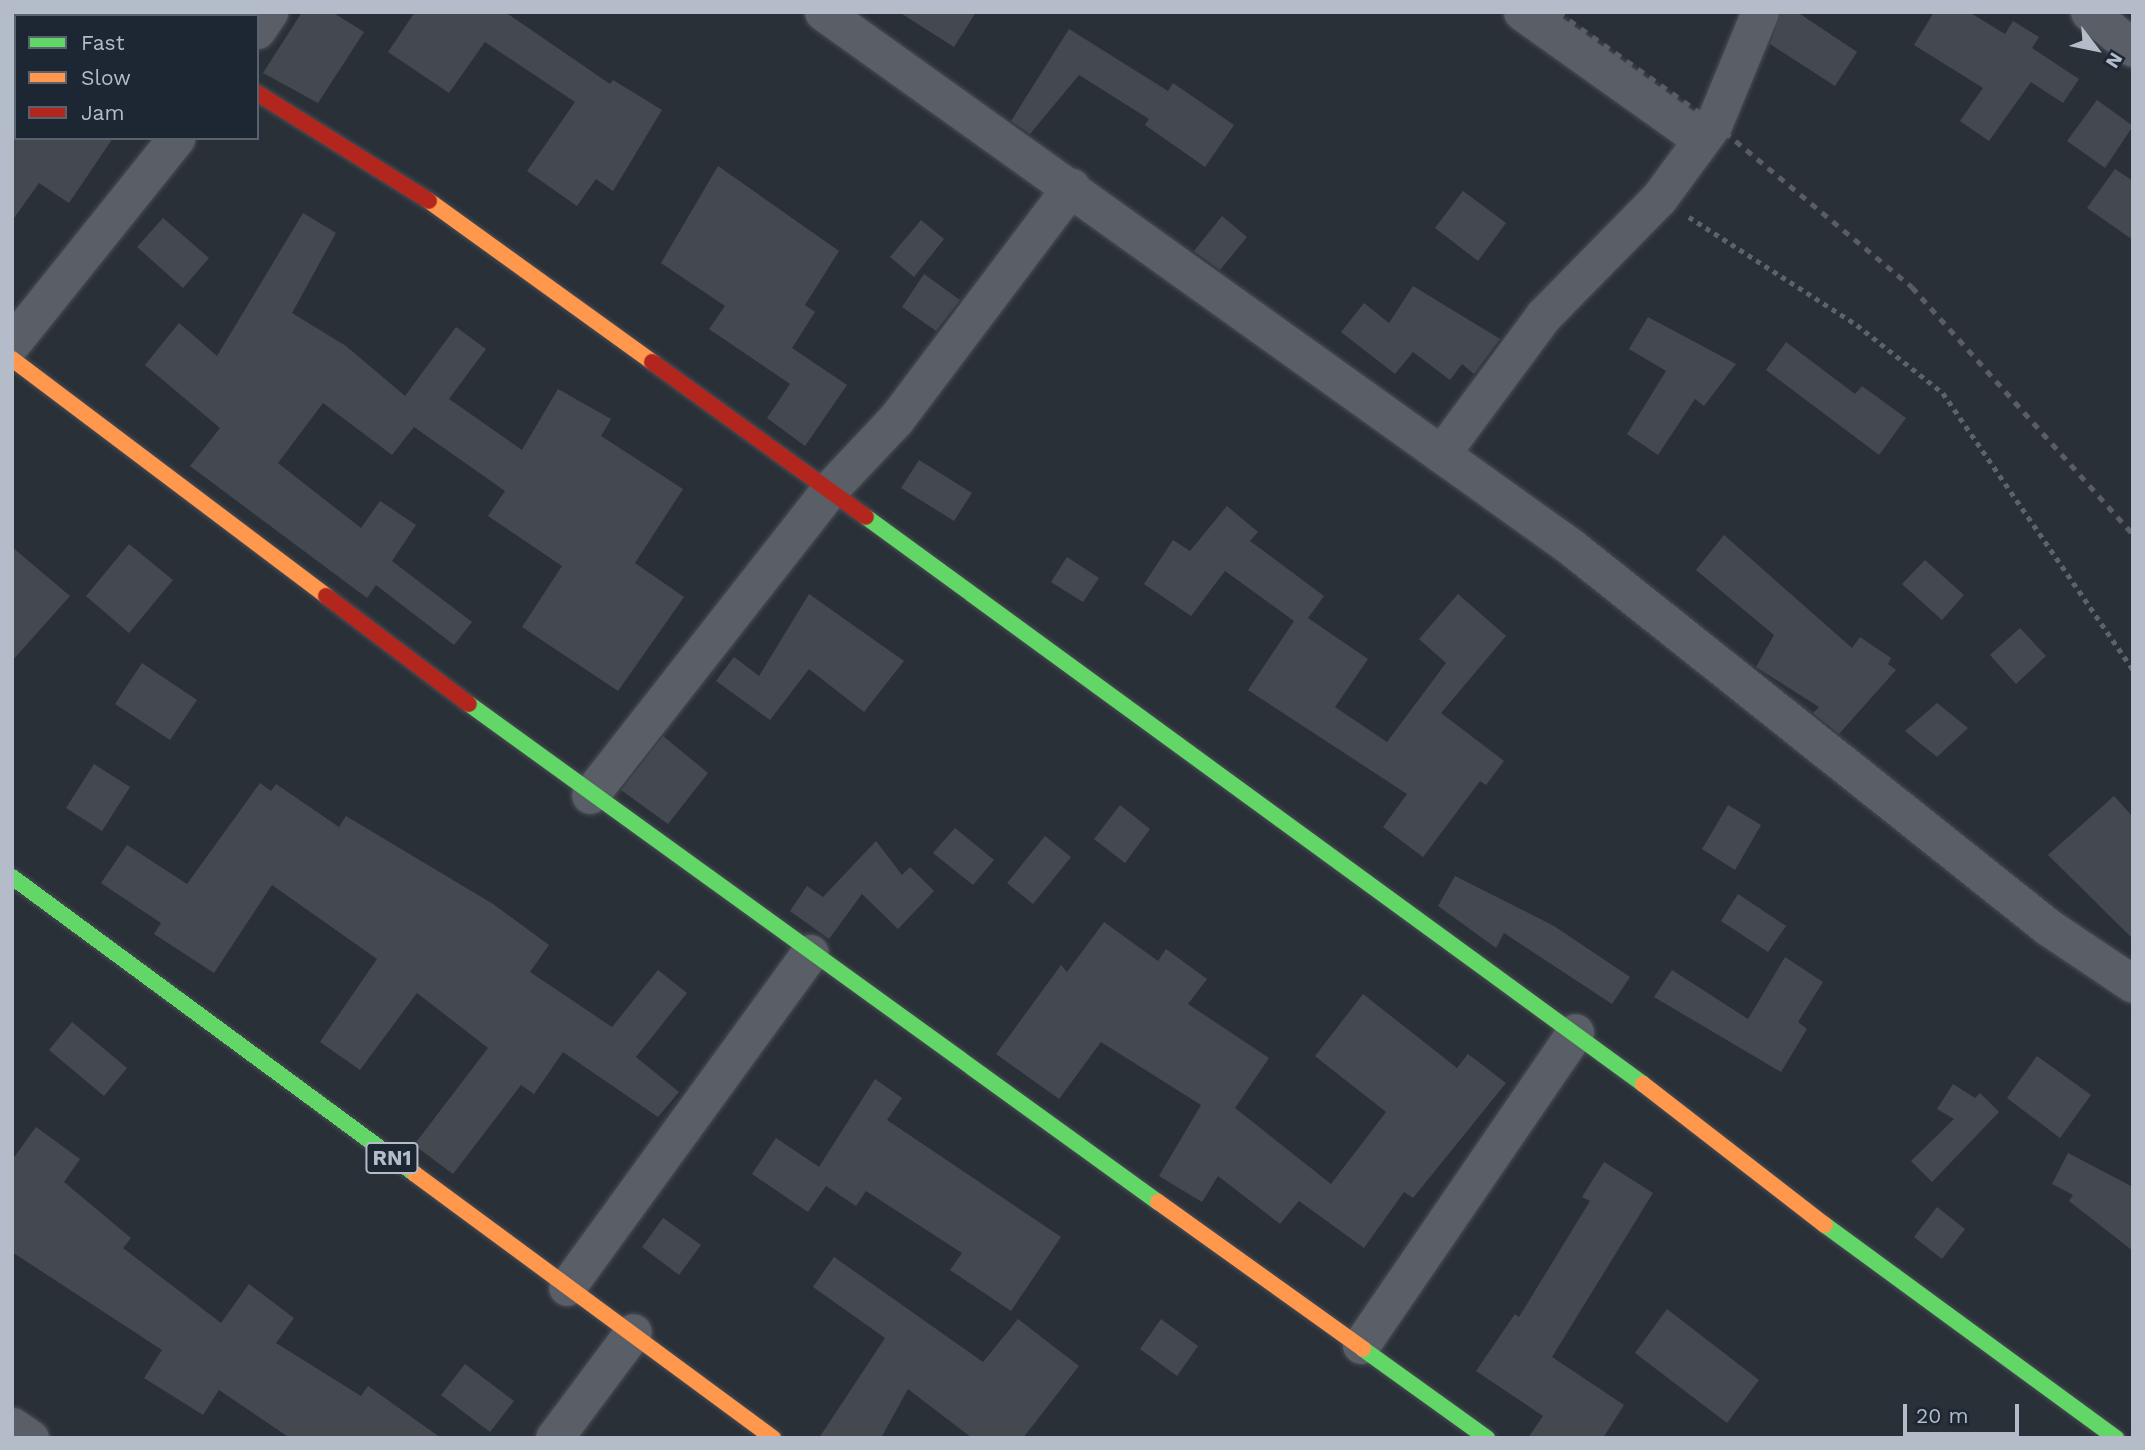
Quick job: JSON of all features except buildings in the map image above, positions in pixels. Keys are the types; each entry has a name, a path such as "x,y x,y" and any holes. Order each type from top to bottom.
{"main road":[{"path":"259,94 379,164 1575,1032 1861,1253 2116,1438"},
{"path":"12,359 590,795 1361,1345 1487,1438"},
{"name":"RN1","path":"12,877 566,1287 633,1332 773,1438"}],"street":[{"path":"259,27 269,12"},
{"path":"823,12 1071,187 1367,406 1441,454 1571,547 2048,926 2133,984"},
{"path":"1522,12 1701,139"},
{"path":"1441,454 1544,315 1659,198 1714,123 1760,12"},
{"path":"2089,12 2133,48"},
{"path":"12,343 174,140"},
{"path":"590,795 829,490 896,419 1071,187"},
{"path":"566,1287 810,953"},
{"path":"1361,1345 1575,1032"},
{"path":"554,1438 633,1332"},
{"path":"12,1426 30,1438"}],"path":[{"path":"1659,198 1806,290 1943,393 2133,669"}],"railway":[{"path":"1558,12 1714,123 1912,287 2133,534"}],"traffic: fast":[{"path":"866,517 1643,1084"},
{"path":"469,704 1158,1202"},
{"path":"12,877 415,1174"},
{"path":"1825,1225 2116,1438"},
{"path":"1363,1349 1487,1438"}],"traffic: slow":[{"path":"429,201 652,362"},
{"path":"12,359 326,596"},
{"path":"1643,1084 1825,1225"},
{"path":"415,1174 773,1438"},
{"path":"1158,1202 1363,1349"}],"traffic: jam":[{"path":"259,94 429,201"},
{"path":"652,362 866,517"},
{"path":"326,596 469,704"}]}
